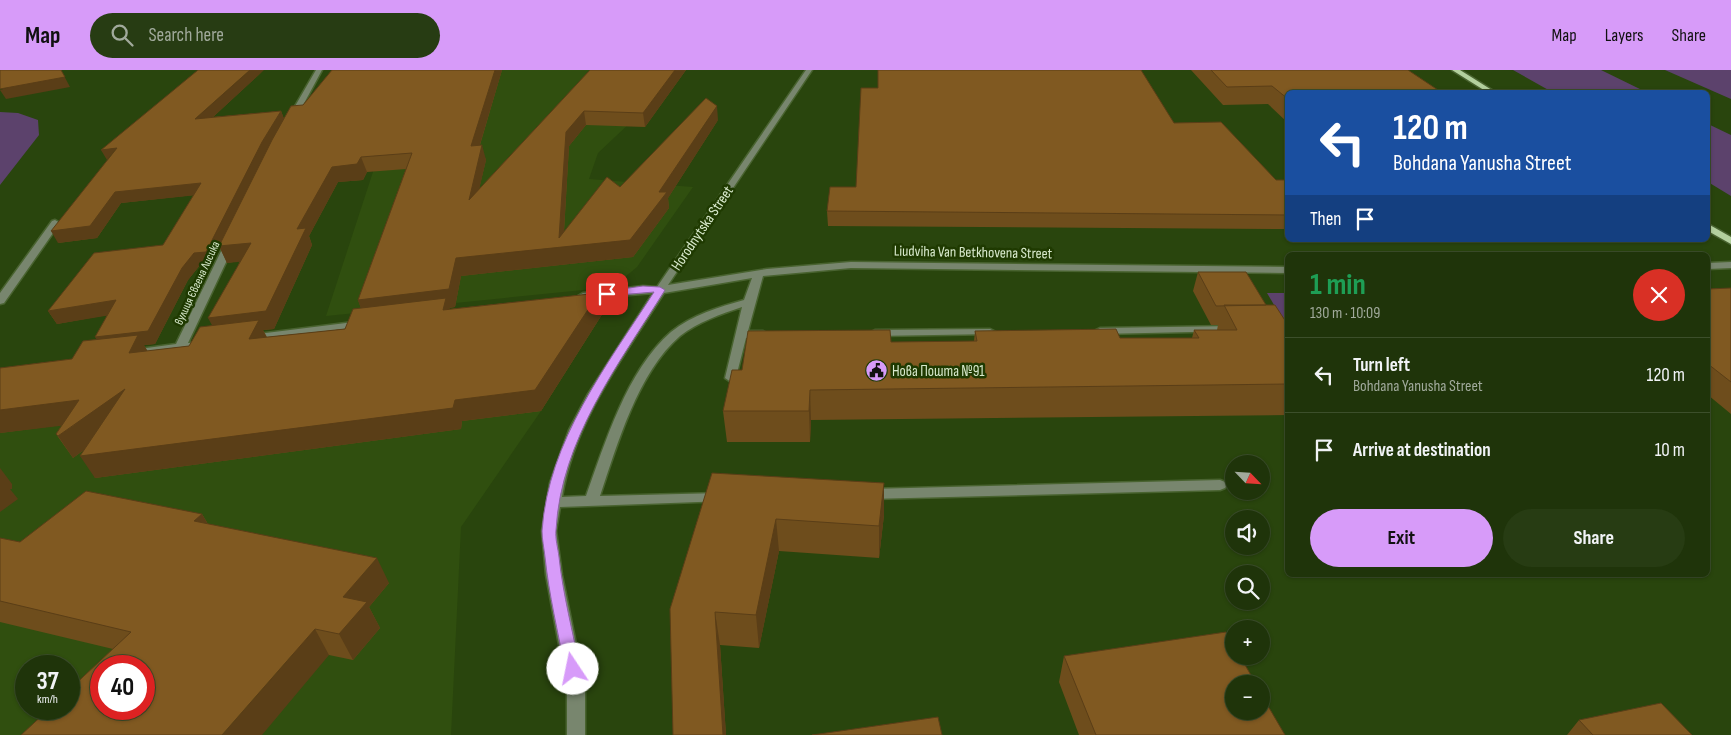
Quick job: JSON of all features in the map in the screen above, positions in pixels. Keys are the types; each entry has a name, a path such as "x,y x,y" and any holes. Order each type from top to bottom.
{"main road":[{"path":"1455,70 1488,90"},
{"path":"1710,228 1731,242"}],"street":[{"path":"286,129 319,70"},
{"name":"Horodnytska Street","path":"576,735 576,688 554,575 549,531 557,483 575,430 594,394 660,290 809,70"},
{"path":"0,301 55,223"},
{"name":"вулиця Євгена Лисика","path":"180,347 234,234"},
{"name":"Liudviha Van Betkhovena Street","path":"575,298 643,289 660,290 758,274 850,265 1285,270"},
{"path":"1710,266 1731,265"},
{"path":"732,378 749,302 758,274"},
{"path":"591,502 610,444 650,364 676,334 714,312 749,302"},
{"path":"240,340 378,322"},
{"path":"1083,331 1249,329"},
{"path":"859,333 1006,332"},
{"path":"741,335 770,334"},
{"path":"124,354 220,342"},
{"path":"850,495 1220,485"},
{"path":"554,502 731,498"}],"shaded area":[{"path":"345,70 686,70 598,153 589,179 693,187 637,267 613,287 326,316 400,89"},
{"path":"1513,70 1601,70 1642,90 1548,90"},
{"path":"1665,70 1731,70 1731,99"},
{"path":"0,112 18,113 38,120 39,135 0,185"},
{"path":"1710,125 1731,135 1731,196 1710,183"},
{"path":"1267,293 1285,293 1284,322"},
{"path":"603,313 541,411 461,527 451,735 0,735 0,391 465,327"}],"building":[{"path":"0,70 61,70 65,77 0,89"},
{"path":"198,70 250,70 195,119 281,111 262,142 206,252 194,253 182,268 148,331 95,337 116,300 48,311 94,253 163,245 201,183 115,192 90,226 51,231 117,148 101,150"},
{"path":"332,70 495,70 471,146 482,145 469,200 590,70 675,70 643,113 584,111 566,132 559,238 607,177 620,187 706,98 717,106 659,192 667,192 630,240 456,258 449,289 358,300 412,153 361,157 357,164 332,167 297,229 306,228 266,311 208,318 251,243 219,246 272,140 291,106 303,105"},
{"path":"878,70 1141,70 1174,123 1221,122 1276,180 1285,180 1285,215 827,211 830,187 856,187 861,88 878,88"},
{"path":"1211,70 1408,70 1438,90 1285,90 1285,97 1272,86 1227,87"},
{"path":"1198,272 1246,272 1266,305 1216,306"},
{"path":"1731,288 1731,382 1710,366 1710,289"},
{"path":"599,293 535,390 455,400 453,408 80,456 125,389 58,436 56,434 79,400 0,410 0,368 72,359 83,341 138,335 129,353 189,346 200,327 259,320 249,339 345,329 353,309 446,298 443,310"},
{"path":"1224,305 1275,305 1285,320 1285,384 810,390 809,411 723,411 732,370 742,370 748,331 890,330 891,342 977,341 975,331 1116,329 1120,338 1199,338 1194,330 1237,330"},
{"path":"712,473 884,483 879,526 776,519 756,615 715,612 723,735 673,735 670,609"},
{"path":"86,491 202,514 194,521 377,558 343,597 367,602 339,634 315,629 222,735 21,735 37,720 80,720 80,680 90,670 90,720 155,720 155,655 106,655 131,632 0,601 0,538 20,542"},
{"path":"1225,632 1225,665 1245,665 1251,675 1225,675 1225,720 1270,720 1270,709 1285,735 1096,735 1064,656"},
{"path":"1661,703 1692,735 1593,735 1579,720"},
{"path":"938,717 942,735 812,735"}],"place":[{"name":"Нова Пошта №91","path":"876,371"}],"route":[{"path":"573,669 554,575 549,531 557,483 575,430 594,394 660,290 643,289 607,294"}]}
